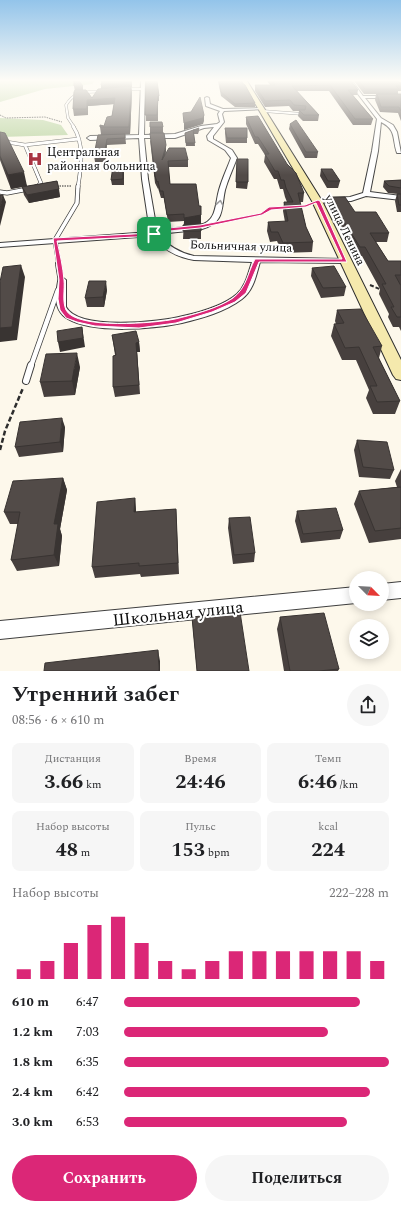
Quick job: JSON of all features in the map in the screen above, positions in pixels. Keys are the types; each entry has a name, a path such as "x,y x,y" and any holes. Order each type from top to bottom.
{"street":[{"path":"141,112 140,136 144,176 154,234"},
{"path":"0,245 154,234 168,230 200,227 210,224 216,217 219,210 222,191 234,158 233,155 224,147 210,140 210,136 222,122 220,114 222,112"},
{"name":"улица Ленина","path":"263,112 318,201 345,261 401,375"},
{"path":"374,112 379,119 391,125 395,132 400,153"},
{"path":"366,194 375,151 379,119"},
{"path":"90,138 175,136 203,127 218,125"},
{"path":"318,201 351,199 366,194 401,198"},
{"name":"Больничная улица","path":"154,234 164,244 178,254 185,256 257,260 345,261"},
{"path":"62,280 62,305 63,310 68,316 79,321 95,324 139,326 176,321 210,310 233,300 244,292 257,260"},
{"path":"389,591 401,590"},
{"name":"Школьная улица","path":"0,630 349,596"}],"lane":[{"path":"26,381 62,280 55,240 77,203 81,171 81,153 77,132 68,118 67,112"},
{"path":"286,112 303,114"},
{"path":"0,141 25,145 78,139"},
{"path":"0,192 6,193 39,186 41,183 25,145"}],"path":[{"path":"0,115 6,118 45,117 65,123 69,129 77,132"},
{"path":"39,186 78,186"},
{"path":"210,224 262,214 269,208 290,207"},
{"path":"356,282 372,286 378,290 385,290"},
{"path":"0,450 5,431 26,381"},
{"path":"0,432 5,431"}],"green space":[{"path":"0,118 43,120 61,125 68,135 0,137"}],"building":[{"path":"113,112 130,112 129,127 100,127 100,125 104,126 107,117 112,116"},
{"path":"145,112 157,112 157,115 145,115"},
{"path":"203,112 204,115 203,118 184,123 183,113"},
{"path":"301,112 316,112 319,115 304,115"},
{"path":"350,112 367,112 373,119 355,119"},
{"path":"258,116 287,164 296,173 304,193 298,193 306,227 313,242 283,243 278,232 271,232 268,222 288,221 284,202 293,202 284,180 281,180 278,171 275,171 265,154 269,154 258,137 255,137 246,117"},
{"path":"296,120 318,152 306,152 290,124"},
{"path":"150,122 162,122 163,127 150,127"},
{"path":"225,128 247,128 247,138 227,138"},
{"path":"193,130 195,143 186,143 185,133"},
{"path":"0,132 5,133 24,172 8,175 0,156"},
{"path":"150,133 164,133 166,145 162,160 169,148 185,148 188,160 168,161 170,184 196,184 199,206 201,206 201,215 184,218 184,214 167,215 163,191 160,191 158,181 157,182 155,176"},
{"path":"125,134 125,138 107,139 104,155 94,155 98,135"},
{"path":"237,159 248,159 248,182 236,182"},
{"path":"123,165 123,179 111,180 113,166"},
{"path":"321,169 332,169 340,181 328,181"},
{"path":"401,180 401,188 389,186 384,181"},
{"path":"57,181 59,189 27,195 22,187"},
{"path":"397,194 401,194 401,205 399,205"},
{"path":"0,195 3,195 0,209"},
{"path":"328,197 345,197 355,212 376,212 389,233 370,233 388,261 401,261 401,275 395,275 401,286 401,317 397,317 391,307 394,307 382,284 386,284 365,247 360,247"},
{"path":"201,223 201,231 183,231 183,225"},
{"path":"21,265 12,327 0,328 0,282 3,267"},
{"path":"334,266 346,287 323,288 312,268"},
{"path":"89,281 106,281 103,297 85,298"},
{"path":"361,309 382,346 373,347 400,401 377,402 370,386 377,386 359,347 345,348 334,324 344,323 337,310"},
{"path":"82,327 83,338 58,342 57,331"},
{"path":"136,331 139,342 136,343 139,385 113,387 113,356 116,355 112,335"},
{"path":"77,353 72,381 40,382 46,354"},
{"path":"62,418 60,442 15,447 20,422"},
{"path":"357,440 387,442 394,470 363,467"},
{"path":"63,478 54,524 58,524 54,555 11,560 20,512 4,512 13,481"},
{"path":"401,487 401,528 375,531 359,491"},
{"path":"135,498 134,512 176,509 178,563 139,566 139,563 92,567 97,502"},
{"path":"336,508 343,530 303,534 297,511"},
{"path":"250,517 255,553 234,555 229,518"},
{"path":"240,612 249,671 197,671 192,617"},
{"path":"324,613 339,669 290,671 280,617"},
{"path":"158,650 159,671 44,671 45,663"}],"place":[{"name":"Центральная районная больница","path":"35,159"}],"route":[{"path":"318,201 345,261 257,260 249,283 244,292 233,300 210,310 176,321 139,326 95,324 79,321 68,316 63,310 61,299 62,280 55,240 154,234 168,230 200,227 236,218 262,214 269,208 306,206 318,201"}]}
